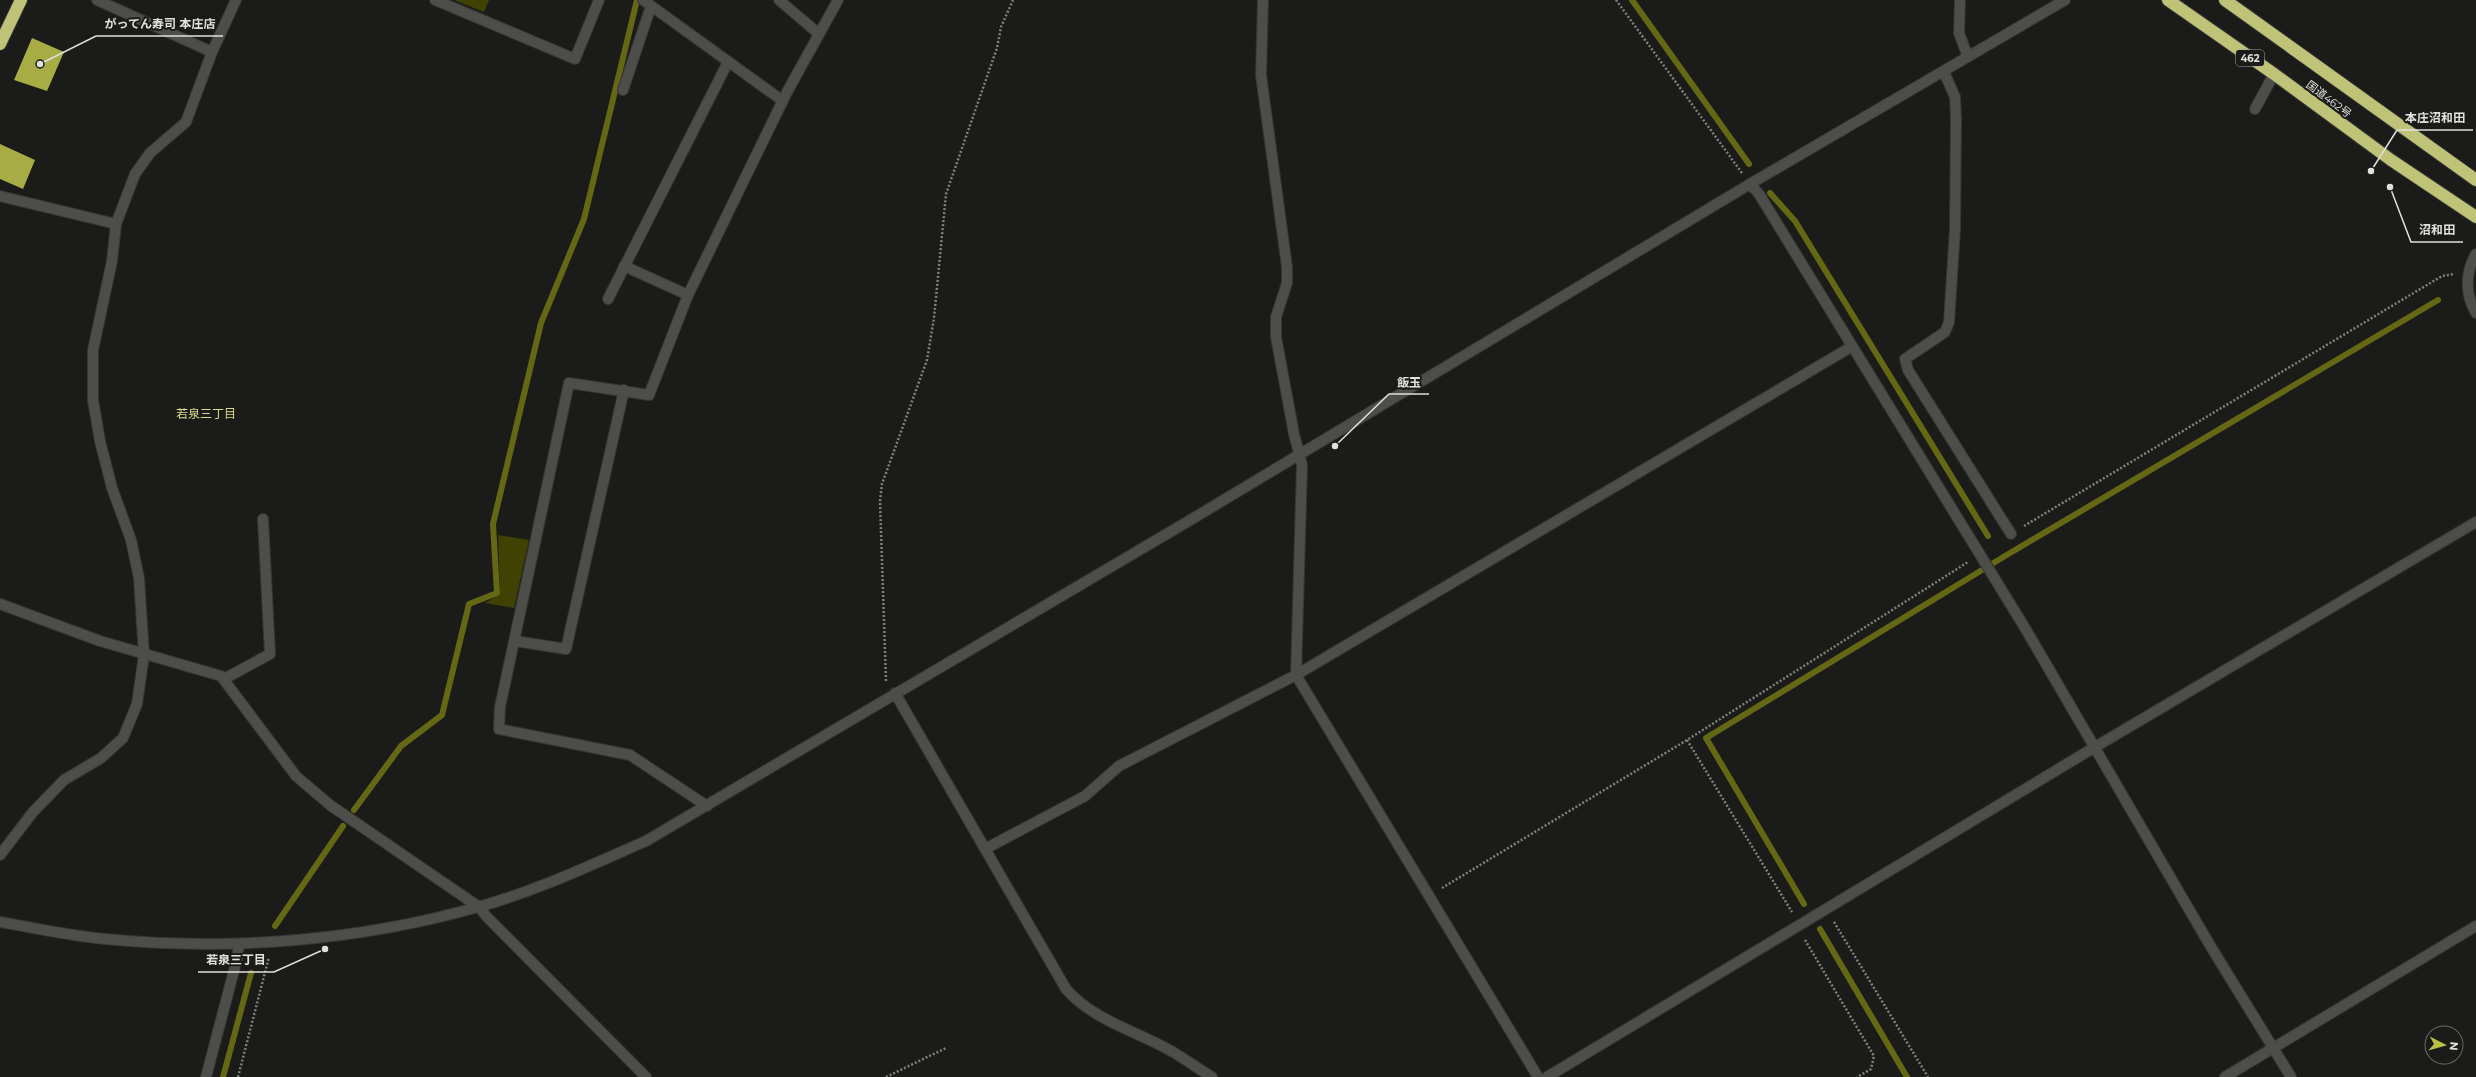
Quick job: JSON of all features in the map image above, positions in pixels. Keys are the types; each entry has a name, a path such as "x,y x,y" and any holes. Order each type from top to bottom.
{"highway":[{"path":"0,44 21,0"},
{"name":"国道462号","path":"2168,0 2274,74 2337,122 2476,217"},
{"name":"国道462号","path":"2225,0 2476,180"}],"street":[{"path":"97,0 212,52"},
{"path":"0,855 33,812 64,780 101,758 123,738 137,704 144,655 139,578 131,540 112,488 92,400 93,350 112,261 116,224 135,174 150,153 186,122 212,52 236,0"},
{"path":"435,0 575,59 600,0"},
{"path":"779,0 819,34"},
{"path":"707,806 630,755 499,729 500,707 570,383 649,395 688,295 783,102 838,0"},
{"path":"1263,0 1261,75 1287,267 1287,283 1276,317 1276,337 1298,454 1302,465 1296,675 1428,897 1538,1077"},
{"path":"1960,0 1959,33 1968,57"},
{"path":"0,922 104,939 166,943 239,944 271,942 382,928 479,907 596,863 646,840 707,806 895,693 1187,522 1750,184 2065,0"},
{"path":"623,90 646,2 783,102"},
{"path":"608,299 728,62"},
{"path":"1944,72 1951,84 1955,97 1956,119 1955,229 1949,322 1945,332 1905,359 1908,370 2011,534"},
{"path":"2255,109 2274,74"},
{"path":"1750,184 1759,194 1979,553 2095,747 2211,947 2292,1077"},
{"path":"0,196 116,224"},
{"path":"2476,254 2468,273 2469,297 2476,313"},
{"path":"624,266 688,295"},
{"path":"985,849 1085,796 1118,766 1296,675 1851,346"},
{"path":"515,641 566,649 624,390"},
{"path":"224,679 270,654 263,519"},
{"path":"1547,1077 2095,747 2476,522"},
{"path":"0,604 144,655 221,676 296,776 330,805 479,907 487,917 646,1077"},
{"path":"895,693 1066,989 1077,1002 1095,1014 1173,1052 1212,1077"},
{"path":"2225,1077 2476,926"},
{"path":"206,1077 237,959 239,944"}],"path":[{"path":"895,693 887,684 885,677 880,501 882,484 927,360 934,318 946,194 997,48 1001,27 1013,0"},
{"path":"1616,0 1750,184"},
{"path":"2011,534 2442,276 2468,273"},
{"path":"1428,897 1687,740 1968,562 1979,553"},
{"path":"1687,740 1793,914 1797,927 1874,1056 1871,1069 1857,1077"},
{"path":"1827,909 1928,1077"},
{"path":"238,1077 271,942"},
{"path":"886,1077 946,1048"}],"shaded area":[{"path":"454,0 489,0 484,12"},
{"path":"498,535 529,540 514,608 485,603 500,594"}],"building":[{"path":"32,38 64,52 47,91 14,80"},
{"path":"0,144 35,160 23,189 0,179"}],"waterway":[{"path":"354,810 401,746 442,715 469,604 497,593 493,524 541,323 584,219 637,0"},
{"path":"1632,0 1749,164"},
{"path":"1770,193 1795,221 1988,536"},
{"path":"1804,904 1706,738 2005,556 2438,300"},
{"path":"275,926 343,826"},
{"path":"1820,929 1907,1077"},
{"path":"223,1077 251,973"}],"place":[{"name":"がってん寿司 本庄店","path":"40,64"},
{"name":"本庄沼和田","path":"2371,171"},
{"name":"沼和田","path":"2390,187"},
{"name":"飯玉","path":"1335,446"},
{"name":"若泉三丁目","path":"325,949"}],"district":[{"name":"若泉三丁目","path":"206,413"}]}
